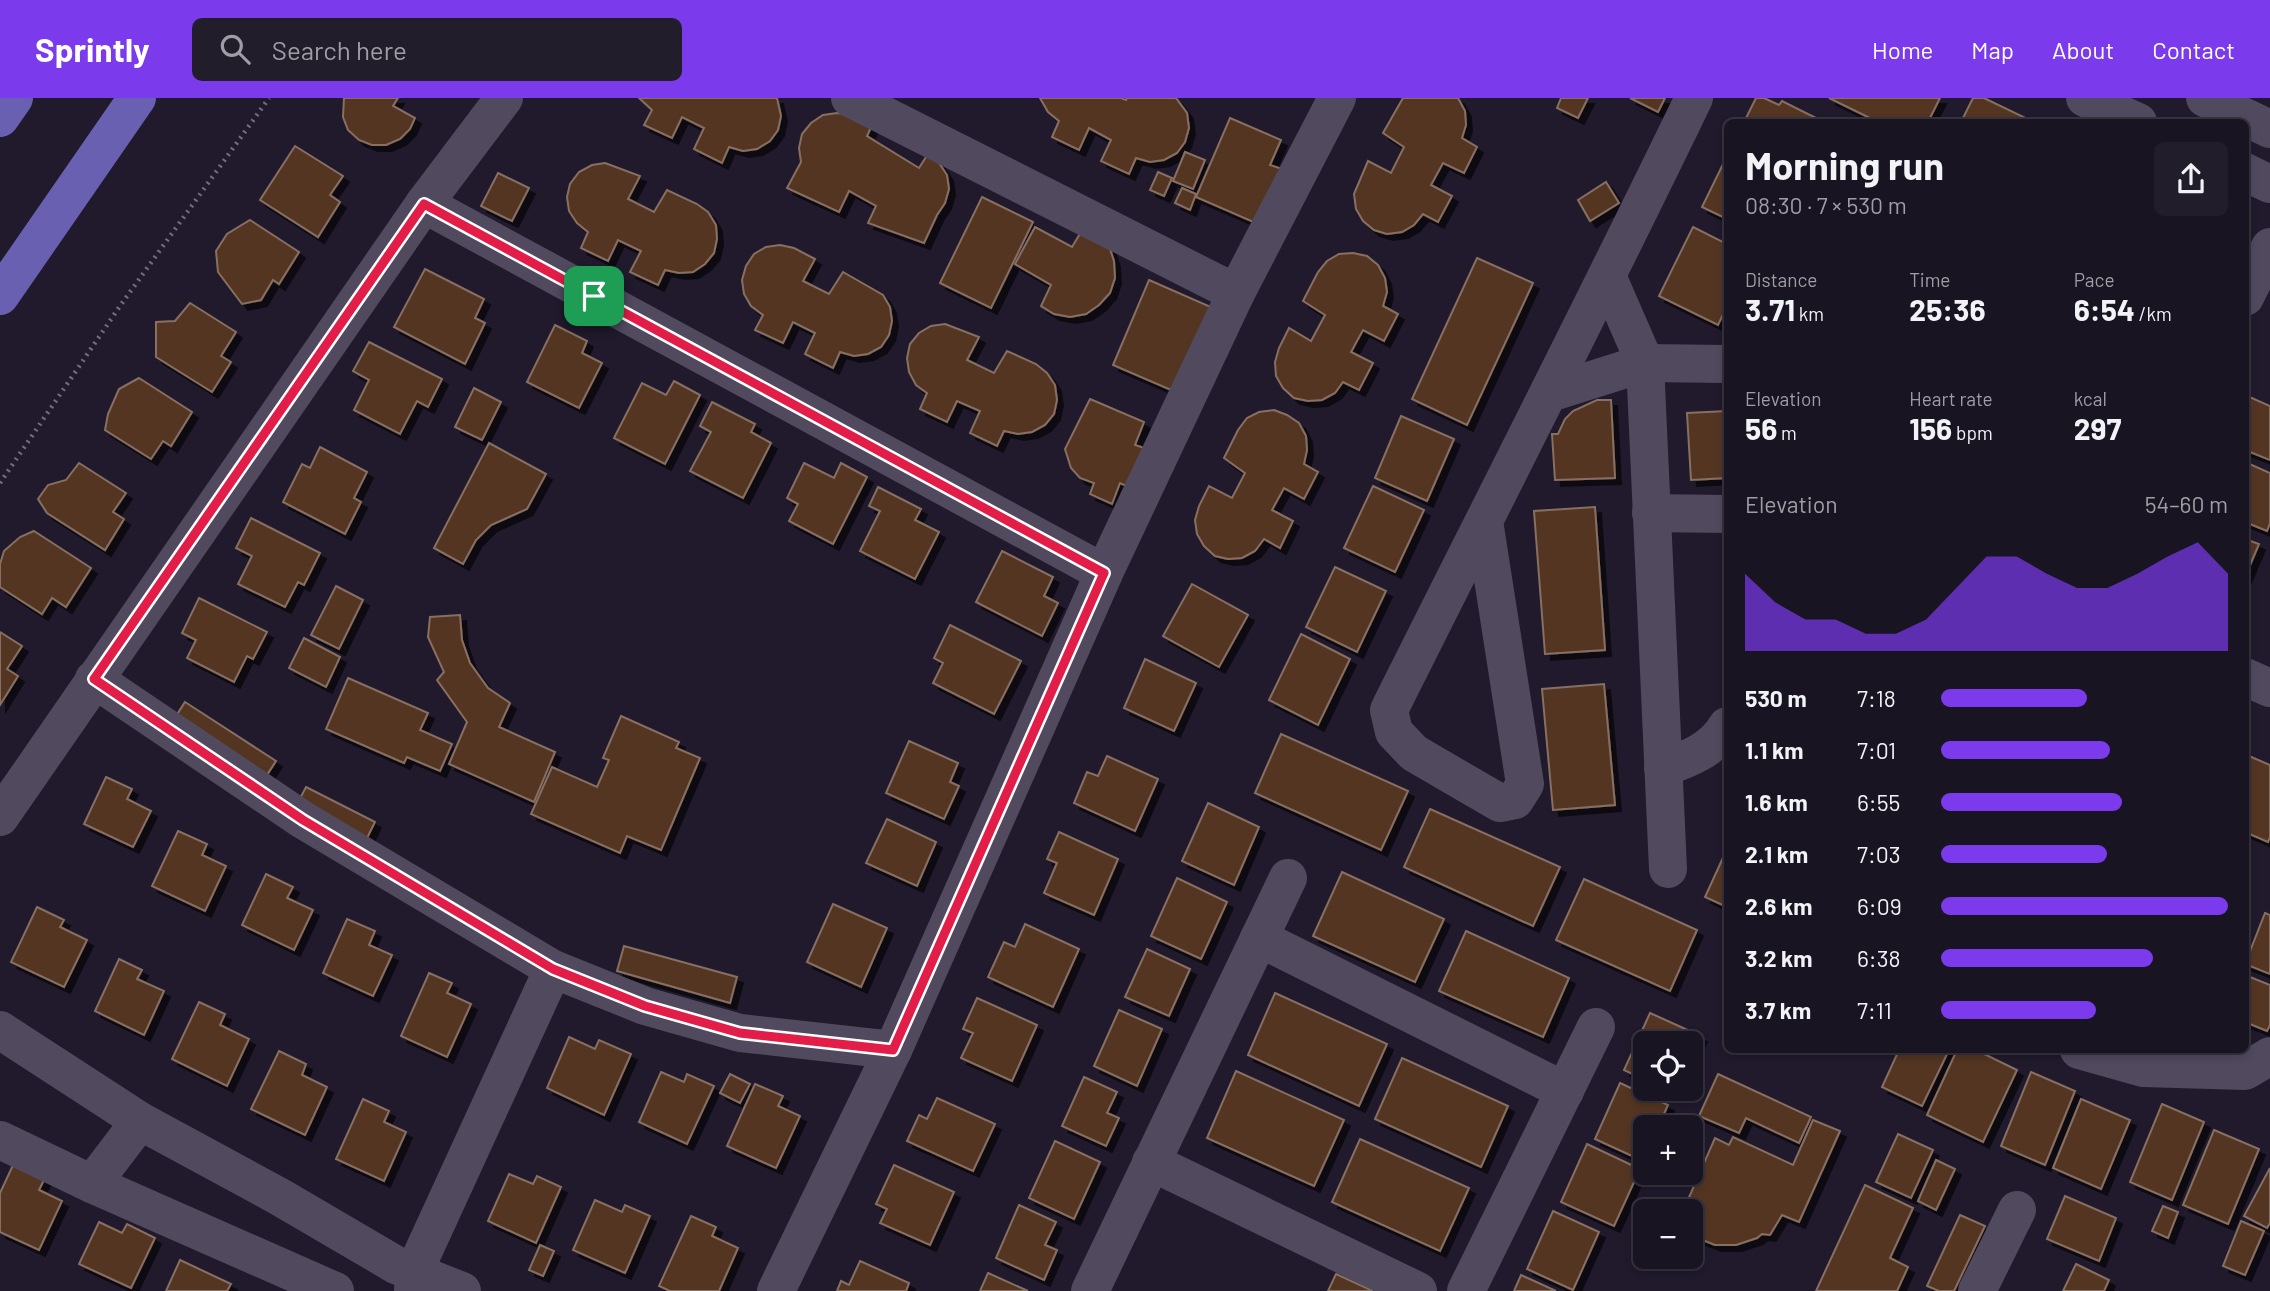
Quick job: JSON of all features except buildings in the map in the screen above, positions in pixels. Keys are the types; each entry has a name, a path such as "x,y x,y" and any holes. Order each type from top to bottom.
{"main road":[{"path":"0,118 15,98"},
{"path":"0,296 137,98"}],"street":[{"path":"0,817 424,204 504,98"},
{"path":"850,98 1236,293"},
{"path":"776,1291 893,1050 1104,573 1236,293 1337,98"},
{"path":"1484,521 1525,784 1514,800 1500,803 1414,753 1394,732 1389,710 1484,521 1608,278 1694,98"},
{"path":"2085,98 2131,119"},
{"path":"2205,98 2270,129"},
{"path":"2249,174 2270,184"},
{"path":"424,204 1104,573"},
{"path":"2249,289 2270,247"},
{"path":"1608,278 1645,363 1668,869"},
{"path":"1550,393 1645,363 1724,364"},
{"path":"1651,513 1724,514"},
{"path":"94,679 303,820 553,969 645,1006 740,1033 893,1050"},
{"path":"2249,679 2270,688"},
{"path":"1663,768 1704,750 1724,732"},
{"path":"1090,1291 1288,878"},
{"path":"1259,938 1565,1091"},
{"path":"407,1285 553,969"},
{"path":"1466,1291 1596,1027"},
{"path":"0,1030 140,1121 280,1197 396,1265 407,1285"},
{"path":"2090,1053 2143,1068 2215,1060 2245,1071 2270,1056"},
{"path":"92,1184 140,1121"},
{"path":"0,1140 92,1184 335,1291"},
{"path":"1151,1162 1418,1291"},
{"path":"1977,1291 2017,1210"},
{"path":"407,1285 462,1291"}],"path":[{"path":"0,482 120,306 269,98"}],"route":[{"path":"424,204 594,296 1104,573 893,1050 740,1033 645,1006 553,969 303,820 94,679 424,204"}]}
